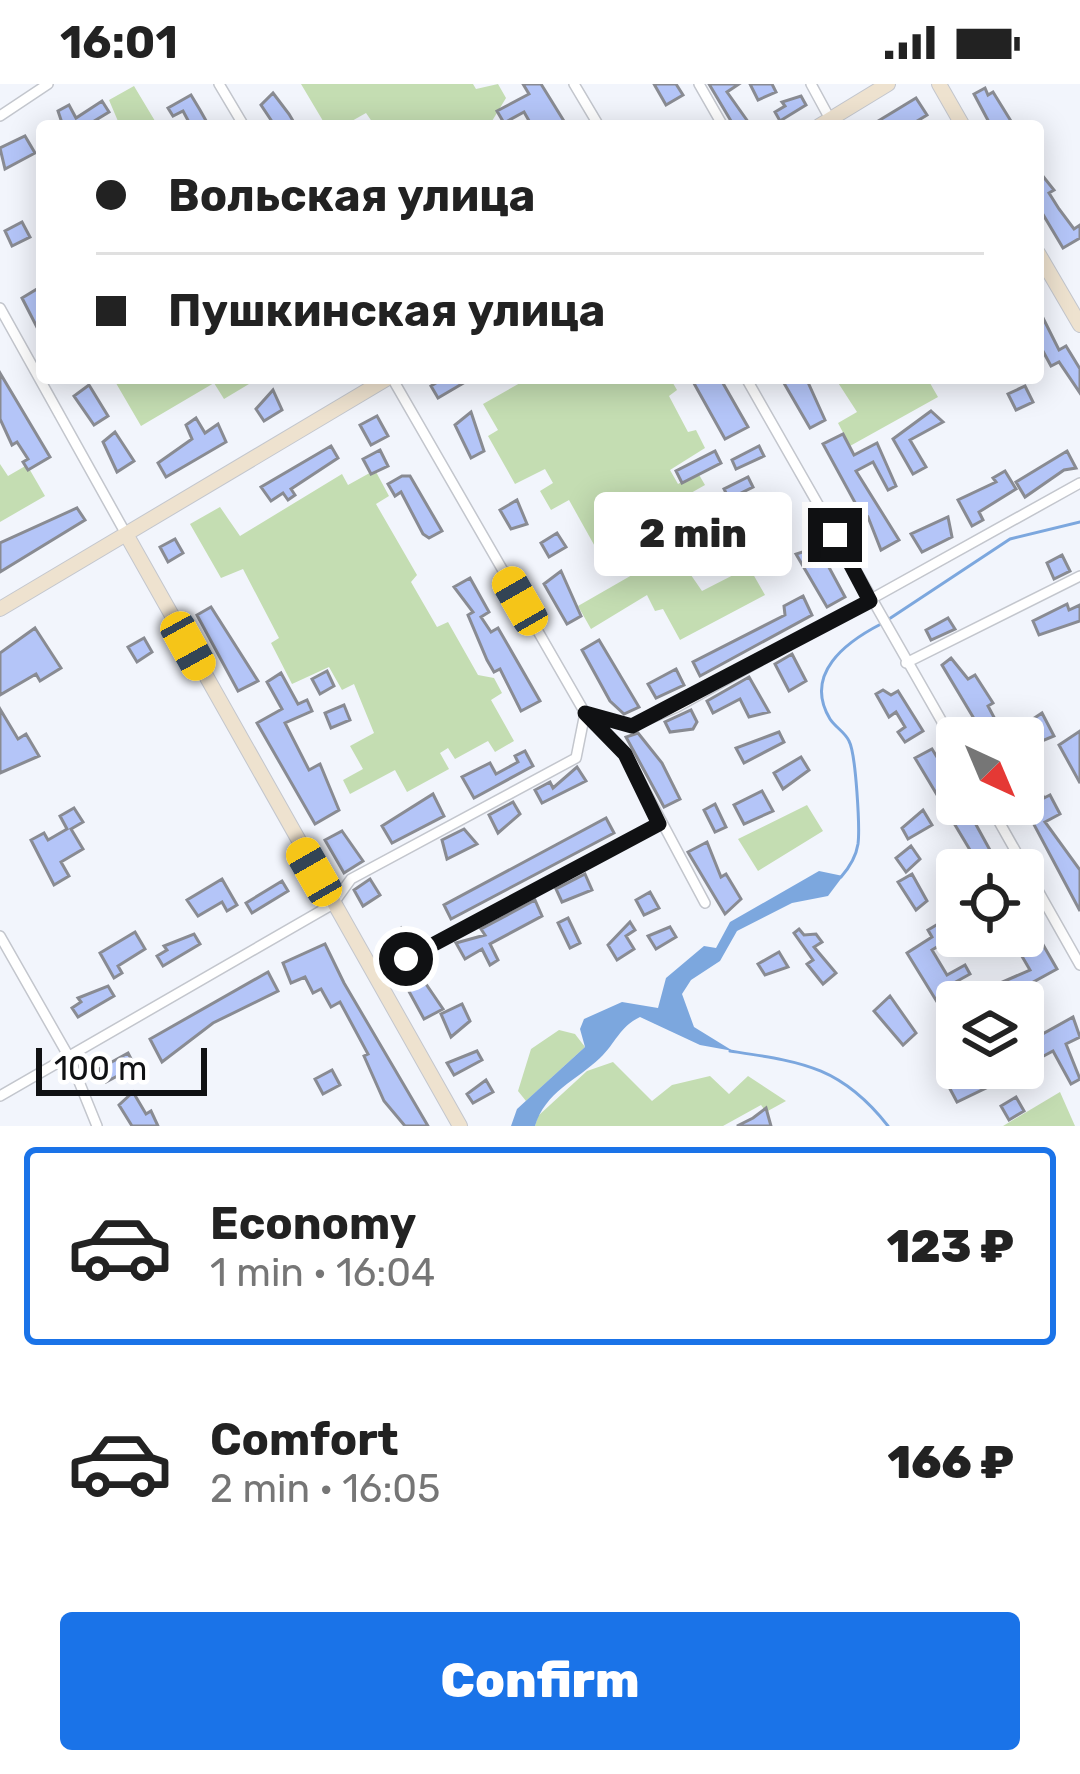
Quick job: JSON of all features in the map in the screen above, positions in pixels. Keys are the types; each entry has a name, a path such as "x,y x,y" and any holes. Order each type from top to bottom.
{"street":[{"path":"0,116 48,84"},
{"path":"219,84 240,120"},
{"path":"574,84 595,120"},
{"path":"699,84 720,120"},
{"path":"811,84 824,120"},
{"path":"830,120 888,84"},
{"path":"939,84 960,120"},
{"path":"1044,263 1080,325"},
{"path":"0,308 36,373"},
{"path":"42,384 460,1126"},
{"path":"0,609 380,384"},
{"path":"393,384 585,713 625,754 705,903"},
{"path":"749,384 939,717"},
{"path":"585,713 632,726 1080,483"},
{"path":"907,663 1080,576"},
{"path":"0,1096 332,904 351,879 576,758 585,713"},
{"path":"374,976 659,824"},
{"path":"1001,825 1080,965"},
{"path":"0,936 69,1057 97,1126"}],"green space":[{"path":"301,84 473,84 476,89 498,84 506,98 493,120 371,120 366,113 354,120 322,120"},
{"path":"134,86 154,120 117,120 109,100"},
{"path":"116,384 212,384 141,426"},
{"path":"215,384 249,384 224,399"},
{"path":"518,384 674,384 677,390 669,396 688,432 696,430 705,448 670,470 678,484 698,473 705,485 661,510 672,530 664,536 702,591 749,567 765,595 680,640 663,609 655,611 647,595 591,629 578,606 639,571 629,556 607,568 569,500 551,510 540,491 553,483 545,469 515,484 488,436 498,430 483,404"},
{"path":"839,384 930,384 938,397 850,446 838,423 857,412"},
{"path":"0,464 8,476 27,465 45,496 0,522"},
{"path":"375,470 389,496 376,504 417,575 411,582 437,627 448,622 478,675 494,678 502,693 491,700 514,741 495,752 488,741 455,759 448,748 440,753 449,769 407,792 395,770 350,794 343,780 363,769 350,746 374,733 354,684 342,690 329,667 292,684 271,643 279,638 243,569 221,578 190,524 220,507 240,536 342,474 348,485"},
{"path":"807,805 823,831 758,871 738,839"},
{"path":"559,1030 575,1034 585,1047 526,1101 518,1091 531,1049"},
{"path":"613,1062 652,1101 672,1085 710,1076 729,1094 748,1076 786,1101 766,1112 761,1105 723,1126 535,1126 538,1116 587,1071"},
{"path":"1060,1092 1075,1126 1003,1126"}],"water":[{"path":"819,871 843,876 828,896 792,903 737,931 720,961 691,980 682,994 694,1027 733,1051 700,1045 640,1017 554,1095 535,1126 511,1126 517,1109 585,1047 580,1029 584,1019 622,1002 658,1008 666,978 704,946 716,948 730,922"}],"building":[{"path":"523,84 541,84 563,120 529,120 524,112 502,120 497,111 529,94"},
{"path":"654,84 676,84 683,95 666,105"},
{"path":"709,84 739,84 727,92 747,120 730,120"},
{"path":"750,84 772,84 776,92 758,100"},
{"path":"985,88 988,95 993,92 1010,120 988,120 974,94"},
{"path":"273,93 292,120 271,120 261,105"},
{"path":"191,95 206,120 188,120 183,111 173,116 168,108"},
{"path":"801,96 806,105 779,120 775,112 785,106 782,102"},
{"path":"916,98 927,115 919,120 880,120"},
{"path":"102,101 109,112 96,120 61,120 58,111 69,105 76,118"},
{"path":"25,136 35,153 5,169 0,148"},
{"path":"1044,178 1074,229 1080,225 1080,238 1063,248 1044,216"},
{"path":"22,222 30,237 12,246 5,231"},
{"path":"36,290 36,325 22,298"},
{"path":"1044,320 1059,350 1066,346 1080,369 1080,393 1059,362 1051,366 1044,353"},
{"path":"0,373 50,457 28,470 23,462 28,459 17,442 12,445 0,419"},
{"path":"434,384 462,384 438,398 431,386"},
{"path":"694,384 723,384 748,427 725,439"},
{"path":"784,384 809,384 825,420 810,428"},
{"path":"89,385 108,416 94,425 74,396"},
{"path":"1025,386 1033,402 1016,410 1008,394"},
{"path":"273,390 282,410 264,421 256,409"},
{"path":"931,411 943,422 910,440 926,467 913,474 893,439"},
{"path":"471,412 484,451 471,458 455,425"},
{"path":"377,416 388,436 371,445 360,425"},
{"path":"196,418 205,433 218,424 226,442 166,477 158,463 192,439 186,425"},
{"path":"115,432 134,461 117,472 103,442"},
{"path":"843,434 854,455 877,443 896,486 888,490 873,462 856,471 899,540 881,550 868,517 864,519 823,444"},
{"path":"331,446 338,458 291,489 295,495 288,500 283,493 271,501 261,487"},
{"path":"759,446 764,456 736,469 732,460"},
{"path":"380,450 388,466 371,474 363,459"},
{"path":"715,451 721,463 682,483 676,471"},
{"path":"1067,451 1076,468 1064,470 1025,497 1016,482"},
{"path":"1005,471 1016,489 979,512 983,520 972,526 958,500 996,482 993,478"},
{"path":"410,476 442,531 429,538 423,534 401,492 395,496 388,484"},
{"path":"748,477 753,487 729,499 724,489"},
{"path":"701,497 706,507 684,523 678,509"},
{"path":"517,500 527,524 511,529 500,510"},
{"path":"77,508 85,520 0,572 0,543"},
{"path":"948,517 952,537 922,552 911,534"},
{"path":"761,519 778,550 759,560 743,528"},
{"path":"557,533 566,547 549,557 541,543"},
{"path":"175,539 183,553 168,562 160,547"},
{"path":"818,547 845,597 827,607 796,554"},
{"path":"1062,555 1070,571 1054,579 1047,563"},
{"path":"561,571 581,616 567,624 544,584"},
{"path":"470,578 489,612 481,617 491,632 498,628 540,701 521,711 500,669 494,672 487,660 468,615 473,612 454,587"},
{"path":"803,596 812,615 700,676 693,662 785,615 784,606"},
{"path":"1067,604 1069,610 1080,605 1080,621 1039,635 1033,621"},
{"path":"211,607 258,681 238,691 197,615"},
{"path":"948,618 955,629 931,640 926,630"},
{"path":"35,628 61,668 40,681 36,674 0,695 0,653"},
{"path":"144,638 152,652 137,662 128,647"},
{"path":"599,640 639,707 624,714 610,701 582,650"},
{"path":"792,654 806,681 789,691 775,664"},
{"path":"951,658 968,679 975,675 993,703 988,706 994,717 973,717 942,665"},
{"path":"676,669 684,685 656,698 648,684"},
{"path":"327,671 334,686 320,694 312,679"},
{"path":"281,673 298,704 307,700 312,711 285,723 309,770 320,764 339,810 315,824 257,723 282,709 267,682"},
{"path":"749,677 769,712 749,717 740,699 713,713 707,701"},
{"path":"883,690 891,695 898,691 923,731 905,742 898,732 905,727 896,712 889,717 876,694"},
{"path":"344,705 350,720 331,728 325,713"},
{"path":"0,709 18,739 26,734 39,756 0,773"},
{"path":"691,710 697,722 693,729 670,732 665,722"},
{"path":"1042,713 1054,736 1044,740 1044,717 1036,717"},
{"path":"1080,731 1080,783 1059,745"},
{"path":"779,732 784,742 744,763 736,748"},
{"path":"638,733 662,763 680,799 664,807 626,737"},
{"path":"932,749 936,755 936,793 915,758"},
{"path":"525,751 533,766 474,798 462,777 490,763 496,774 518,762 515,756"},
{"path":"801,757 809,770 783,789 774,773"},
{"path":"577,767 586,781 542,803 535,790 550,782 553,788"},
{"path":"762,791 773,811 744,824 734,805"},
{"path":"433,794 444,816 392,843 382,826"},
{"path":"1050,795 1060,814 1045,822 1080,870 1080,911 1034,825 1044,825 1044,798"},
{"path":"513,802 520,814 498,833 489,815"},
{"path":"715,804 726,827 715,832 704,810"},
{"path":"74,808 83,822 71,829 83,849 61,862 69,876 54,885 31,840 44,833 48,840 67,829 60,816"},
{"path":"923,810 932,825 908,839 902,828"},
{"path":"606,818 614,833 451,919 444,905"},
{"path":"955,825 976,825 989,849 969,849"},
{"path":"464,829 477,844 447,859 442,840"},
{"path":"342,831 363,861 344,873 325,840"},
{"path":"707,842 721,877 726,874 741,899 725,914 688,852"},
{"path":"911,846 920,859 906,872 896,858"},
{"path":"585,874 592,890 562,902 556,889"},
{"path":"912,874 927,901 916,910 898,882"},
{"path":"222,879 237,905 227,911 222,902 198,916 187,900"},
{"path":"370,879 380,895 363,906 354,890"},
{"path":"282,881 288,891 252,913 246,903"},
{"path":"650,892 659,908 644,915 636,900"},
{"path":"535,900 542,916 490,944 498,960 490,965 482,949 465,959 456,943 485,935 481,929"},
{"path":"568,918 580,943 570,948 558,923"},
{"path":"630,922 635,930 626,936 634,949 617,960 608,945"},
{"path":"936,925 932,950 947,975 965,965 970,974 957,981 936,981 936,1000 907,953 932,937 928,930"},
{"path":"670,927 676,937 656,949 648,936"},
{"path":"401,928 408,944 388,954 381,941"},
{"path":"799,929 804,935 816,934 822,942 814,947 836,973 823,984 807,964 813,960 794,933"},
{"path":"135,932 145,949 118,966 122,973 114,978 100,953"},
{"path":"194,934 200,944 163,966 157,956 167,950 164,946"},
{"path":"325,944 428,1126 405,1126 384,1101 364,1056 368,1054 340,1002 331,1007 321,989 313,993 305,977 291,983 283,963"},
{"path":"1044,946 1057,969 1035,981 1005,981 1030,970 1022,957 1044,957"},
{"path":"779,952 788,967 765,975 758,964"},
{"path":"413,965 443,1009 424,1019 399,973"},
{"path":"268,972 278,991 213,1023 162,1062 150,1039"},
{"path":"108,986 114,996 78,1017 72,1008 81,1002 78,998"},
{"path":"890,996 916,1033 903,1045 874,1011"},
{"path":"462,1004 470,1021 451,1037 441,1014"},
{"path":"1073,1017 1080,1037 1066,1044 1080,1079 1071,1084 1053,1051 1044,1056 1044,1033"},
{"path":"477,1051 482,1060 454,1075 447,1063"},
{"path":"128,1053 139,1074 129,1079 125,1072 106,1082 99,1069"},
{"path":"332,1070 340,1085 323,1094 315,1079"},
{"path":"486,1080 493,1092 473,1103 467,1094"},
{"path":"950,1089 984,1089 957,1102"},
{"path":"133,1092 158,1126 132,1126 119,1105"},
{"path":"1016,1097 1024,1111 1009,1120 1001,1106"},
{"path":"766,1108 771,1126 737,1126 753,1118"}],"waterway":[{"path":"889,619 1010,539 1080,522"},
{"path":"841,877 858,844 855,775 849,741 830,719 822,688 825,674 842,650 881,624"},
{"path":"730,1051 818,1070 854,1091 888,1126"}],"route":[{"path":"406,959 504,902 542,888 565,871 594,861 659,824 625,754 585,713 632,726 677,707 870,601 835,535"}]}
